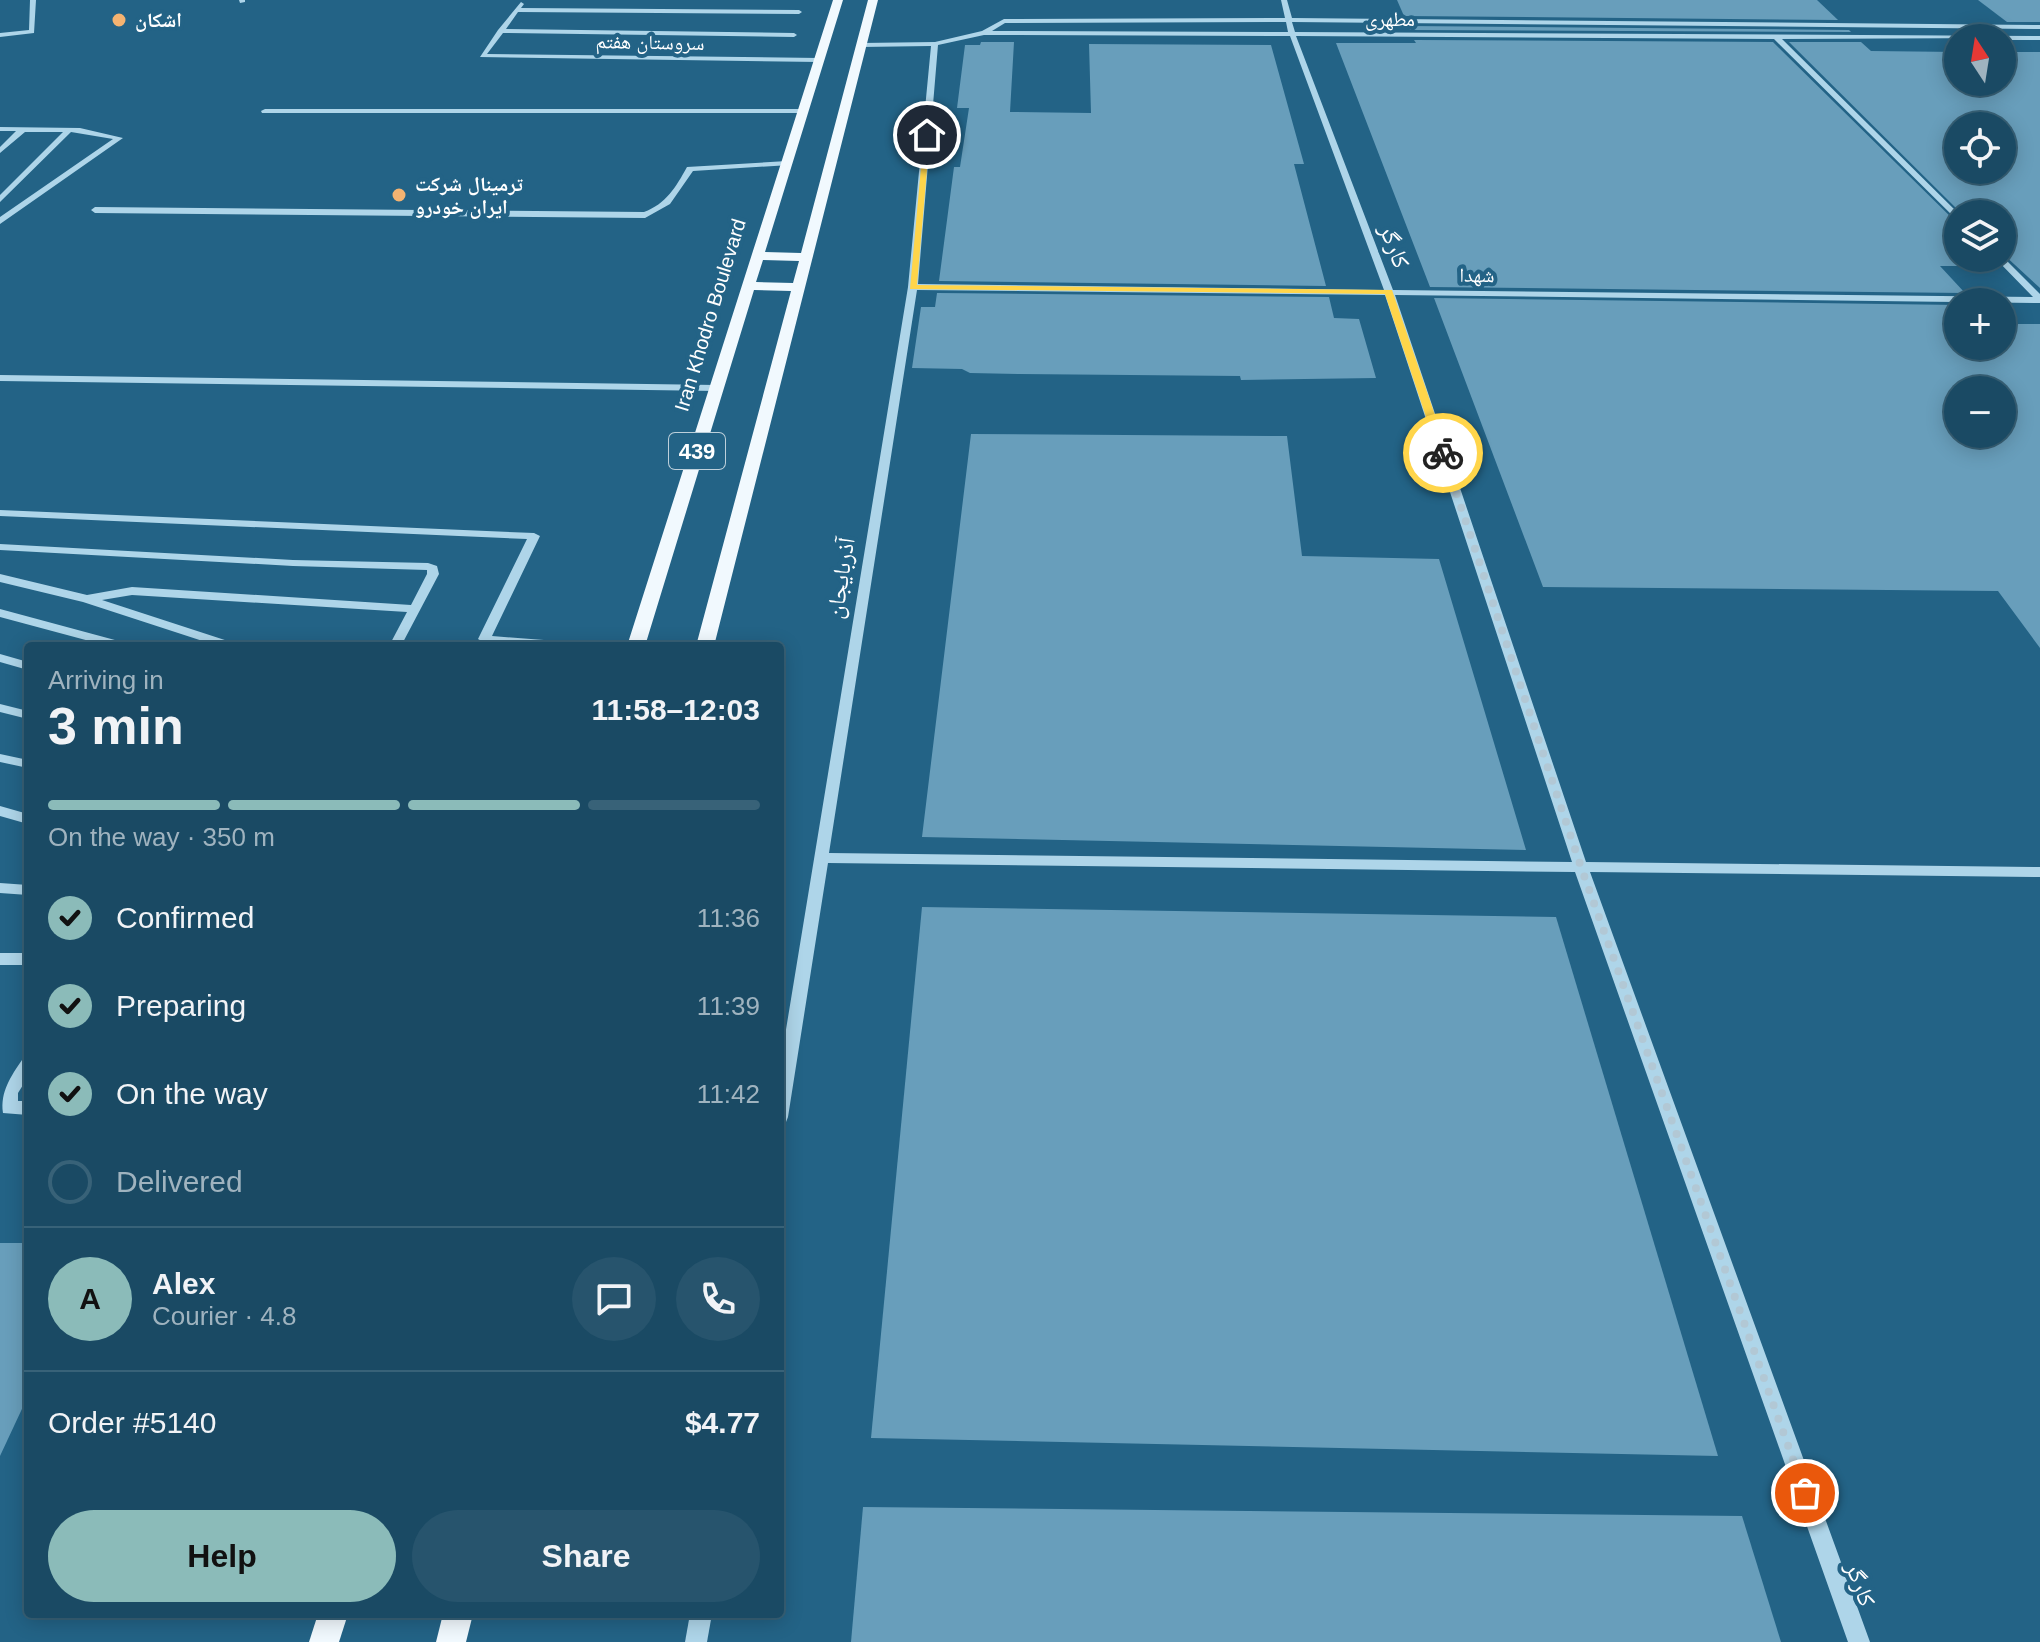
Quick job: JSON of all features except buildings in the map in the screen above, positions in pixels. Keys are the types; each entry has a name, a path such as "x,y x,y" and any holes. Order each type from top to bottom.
{"main road":[{"name":"Iran Khodro Boulevard","path":"637,642 838,0"},
{"name":"439","path":"706,642 873,0"},
{"path":"758,256 806,257"},
{"path":"748,286 799,287"},
{"path":"324,1642 332,1618"},
{"path":"451,1642 457,1618"}],"street":[{"path":"0,35 32,32 33,0"},
{"path":"500,31 524,0"},
{"name":"کارگر","path":"1284,0 1290,27 1389,292 1581,867 1859,1642"},
{"path":"516,10 799,12"},
{"name":"مطهری","path":"984,33 1004,21 2040,38"},
{"name":"مطهری","path":"984,33 1290,27 2040,27"},
{"path":"500,31 794,35"},
{"name":"سروستان هفتم","path":"500,31 482,56 819,60"},
{"path":"861,45 935,44 984,33"},
{"path":"1775,36 1944,204"},
{"name":"آذربایجان","path":"784,1092 913,287 935,44"},
{"path":"265,111 803,111"},
{"path":"0,129 100,132 119,138 0,221"},
{"path":"0,151 23,129"},
{"path":"0,200 69,130"},
{"path":"95,210 635,216 660,210 672,200 690,169 787,163"},
{"path":"2013,272 2040,300"},
{"name":"شهدا","path":"913,287 2040,300"},
{"path":"0,378 716,388"},
{"path":"0,513 534,536 484,639 521,642"},
{"path":"0,547 433,568 433,574 397,642"},
{"path":"0,578 87,599 218,642"},
{"path":"87,599 132,591 416,609"},
{"path":"0,613 107,642"},
{"path":"0,658 24,665"},
{"path":"0,708 24,714"},
{"path":"0,758 24,763"},
{"path":"0,811 24,818"},
{"path":"821,858 2040,872"},
{"path":"0,888 24,890"},
{"path":"0,959 24,959"},
{"path":"4,1108 24,1070"},
{"path":"696,1642 700,1618"}],"way so far":[{"path":"1443,453 1581,867 1805,1493"}],"place":[{"name":"اشکان","path":"119,20"},
{"name":"ترمینال شرکت ایران خودرو","path":"399,195"}],"route":[{"path":"927,135 913,287 1389,292 1443,453"}]}
